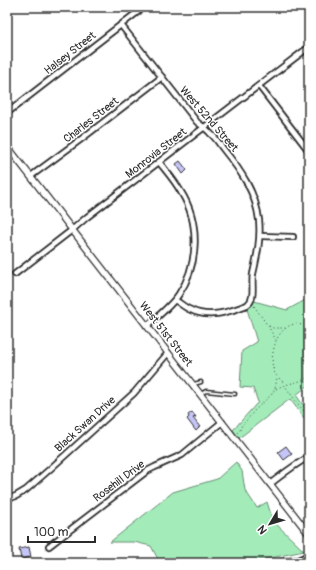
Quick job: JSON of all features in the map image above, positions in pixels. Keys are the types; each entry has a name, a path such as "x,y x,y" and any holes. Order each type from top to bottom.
{"street":[{"name":"Halsey Street","path":"7,113 144,7"},
{"name":"West 52nd Street","path":"121,25 197,122 212,134 240,170 249,186 258,211 260,236 252,282 252,298 249,304"},
{"name":"Monrovia Street","path":"15,274 309,47"},
{"name":"Charles Street","path":"31,176 84,138 162,77"},
{"path":"259,86 309,151"},
{"name":"West 51st Street","path":"7,146 309,534"},
{"path":"146,326 175,300 190,272 194,254 195,235 193,222 187,203 180,189 160,162"},
{"path":"260,236 293,237"},
{"path":"175,300 190,310 202,314 218,314 249,304"},
{"name":"Black Swan Drive","path":"7,499 26,490 66,454 134,392 168,354"},
{"name":"Rosehill Drive","path":"49,546 147,471 155,466 182,455 222,422"},
{"path":"270,484 299,462 309,457"},
{"path":"274,563 298,560 309,555"},
{"path":"305,563 309,561"}],"lane":[{"path":"193,384 201,382"},
{"path":"200,394 206,391 235,394"}],"path":[{"path":"249,304 268,326 276,341"},
{"path":"309,325 293,325 282,332 276,341 272,357 274,372 277,378 284,384 309,417"},
{"path":"268,326 273,328 287,328"},
{"path":"275,389 284,384 297,383 309,377"},
{"path":"233,436 239,432 242,425 249,419 254,411 270,397 275,389 277,378"}],"green space":[{"path":"309,298 309,385 296,395 309,413 309,422 307,422 290,399 239,438 233,430 258,402 253,388 240,387 242,351 257,342 247,309 253,304 254,301 287,310"},
{"path":"236,462 242,471 245,490 257,508 267,502 273,521 304,551 256,561 254,563 160,563 151,546 134,542 110,542 173,492 217,479"}],"building":[{"path":"180,161 187,170 183,174 176,164"},
{"path":"192,412 196,417 193,418 200,427 196,431 187,419 189,417 188,415"},
{"path":"286,446 292,454 284,460 278,452"},
{"path":"29,547 31,557 21,559 19,549"}]}
